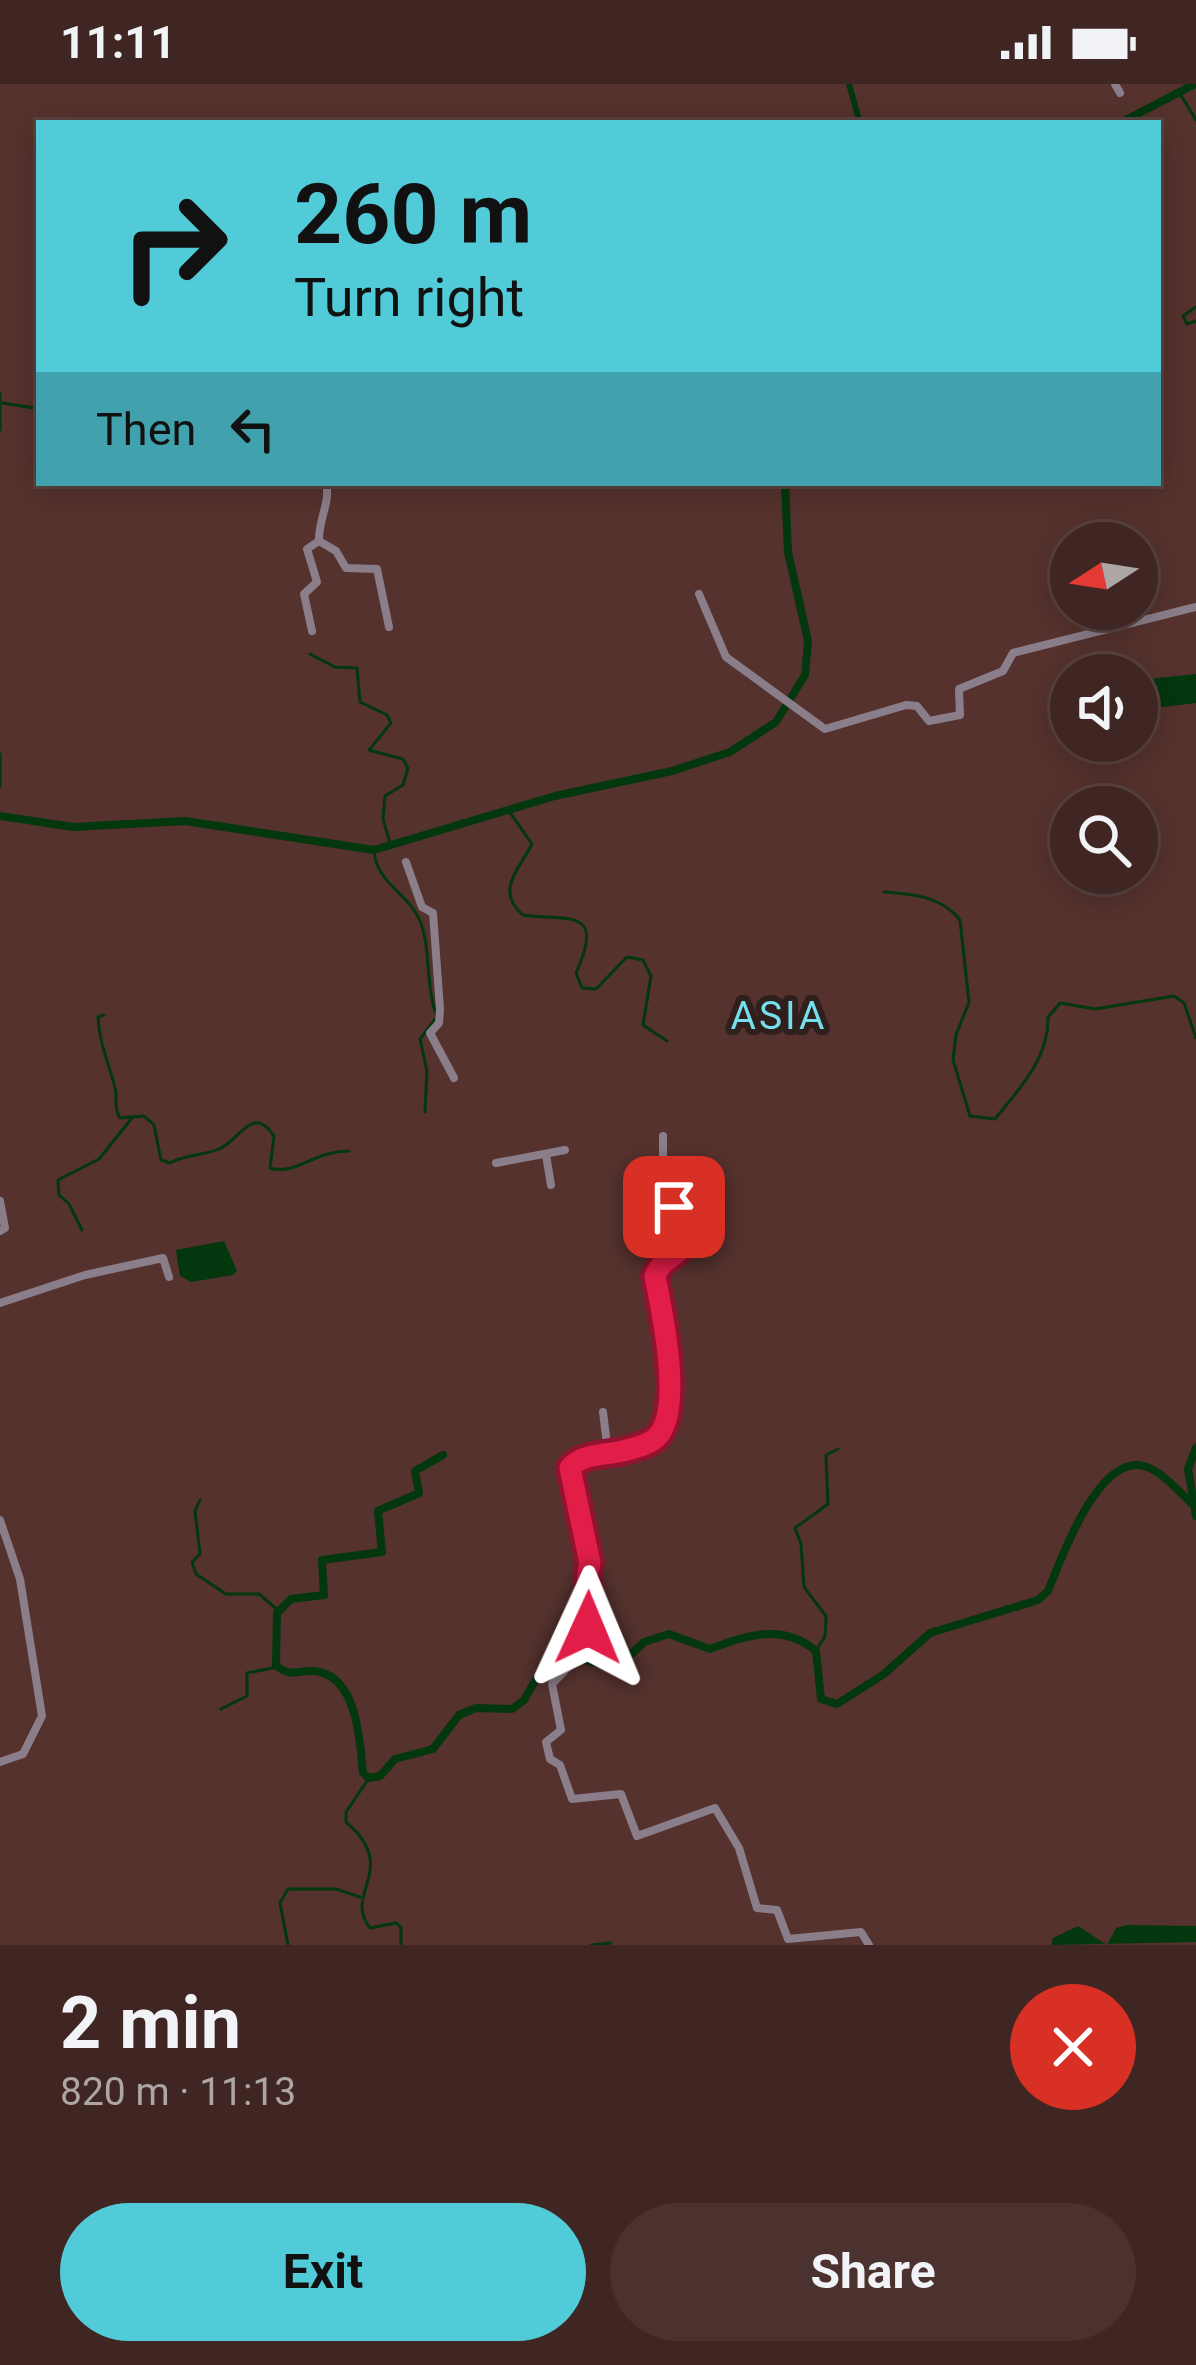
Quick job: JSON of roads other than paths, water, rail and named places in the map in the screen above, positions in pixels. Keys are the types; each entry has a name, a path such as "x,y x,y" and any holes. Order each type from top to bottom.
{"street":[{"path":"320,541 318,523 328,497 326,486"},
{"path":"320,541 336,551 346,568 376,569 388,627"},
{"path":"312,632 304,593 317,582 307,549 320,541"},
{"path":"699,594 726,657 825,729 906,705 917,706 934,722 960,715 958,689 1003,671 1013,653 1196,607"},
{"path":"406,862 422,907 433,913 440,1009 439,1023 430,1034 454,1078"},
{"path":"663,1136 662,1164 683,1244 678,1256 660,1266 655,1276 669,1363 669,1403 656,1438 580,1459 570,1468 590,1563 586,1576 592,1610 574,1661 552,1684 561,1730 545,1744 551,1760 560,1765 572,1799 621,1794 634,1832 641,1837 715,1808 739,1848 757,1908 777,1910 788,1939 861,1932 869,1945"},
{"path":"496,1163 565,1150"},
{"path":"546,1155 551,1185"},
{"path":"0,1201 5,1228 0,1232"},
{"path":"0,1303 76,1277 164,1258 169,1277"},
{"path":"603,1412 608,1454"},
{"path":"0,1520 20,1579 43,1716 23,1754 0,1762"}],"waterway":[{"path":"849,84 859,120"},
{"path":"1126,120 1195,84"},
{"path":"1179,92 1196,120"},
{"path":"1196,307 1183,316 1187,324 1196,321"},
{"path":"0,393 0,430"},
{"path":"3,403 36,407"},
{"path":"0,816 73,827 185,821 374,850 555,796 672,771 730,752 776,722 805,675 808,641 788,552 785,486"},
{"path":"310,654 335,667 357,668 360,702 387,715 391,723 369,750 403,759 408,768 403,785 385,796 383,819 391,846"},
{"path":"0,754 0,786"},
{"path":"509,811 532,844 512,881 515,906 523,915 566,918 584,927 587,936 576,973 582,988 596,989 627,957 643,960 651,976 643,1025 667,1041"},
{"path":"374,850 380,872 415,911 426,942 437,1017 420,1039 427,1071 425,1112"},
{"path":"884,892 935,901 960,920 969,1002 956,1035 953,1060 970,1116 995,1119 1014,1096 1038,1059 1048,1017 1060,1003 1095,1009 1174,996 1184,1003 1196,1038"},
{"path":"104,1015 98,1017 99,1026 118,1114 120,1118 144,1116 154,1125 161,1160 170,1163 219,1149 246,1127 259,1123 274,1136 270,1168 288,1169 349,1151"},
{"path":"82,1230 59,1195 58,1180 99,1159 132,1118"},
{"path":"1196,1448 1188,1469 1196,1516"},
{"path":"816,1651 825,1636 826,1616 804,1587 795,1528 828,1504 826,1455 838,1449"},
{"path":"443,1455 415,1471 419,1493 378,1511 382,1552 322,1560 324,1595 291,1599 277,1613 276,1665 287,1672 320,1672 342,1688 355,1715 363,1773 369,1778 380,1776 395,1759 433,1749 459,1715 476,1708 512,1709 535,1681 564,1662 577,1658 607,1666 622,1663 644,1642 669,1634 710,1649 764,1634 791,1637 816,1651 821,1699 837,1704 884,1674 930,1633 1038,1600 1048,1591 1094,1496 1122,1469 1138,1465 1153,1470 1191,1503"},
{"path":"200,1500 195,1511 200,1554 192,1562 196,1574 226,1594 259,1594 279,1611"},
{"path":"221,1709 247,1696 247,1673 277,1667"},
{"path":"369,1778 346,1812 346,1822 369,1853 363,1915 370,1928 396,1923 401,1927 401,1945"},
{"path":"288,1945 280,1903 288,1889 336,1889 360,1897"},
{"path":"591,1945 611,1943"}],"district":[{"name":"ASIA","path":"779,1016"}]}
